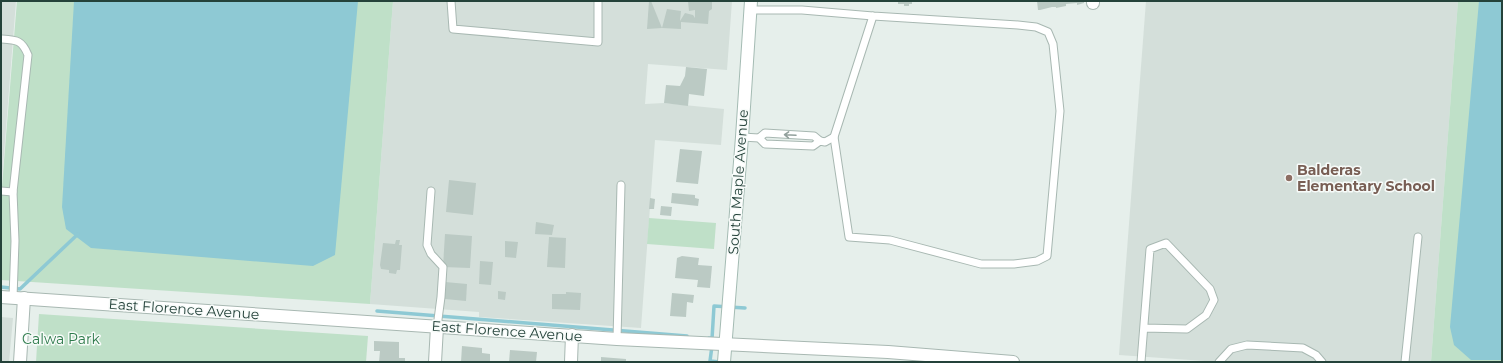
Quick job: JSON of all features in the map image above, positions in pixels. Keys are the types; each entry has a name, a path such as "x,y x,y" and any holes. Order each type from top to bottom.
{"street":[{"name":"South Maple Avenue","path":"724,362 751,6"},
{"name":"East Florence Avenue","path":"13,298 617,339 725,344 888,357 1013,362"},
{"path":"13,298 20,362"},
{"path":"435,362 437,327"},
{"path":"571,362 572,335"}],"lane":[{"path":"451,1 453,29 598,42 598,1"},
{"path":"751,6 873,16 1018,25 1036,27 1048,32 1053,44 1060,111 1048,256 1037,261 1014,264 981,264 890,240 849,237 834,137 873,16"},
{"path":"1,39 17,40 25,46 28,55 13,192 15,241 13,298"},
{"path":"759,138 765,133 814,136 820,141 825,142 834,137"},
{"path":"742,137 759,138 765,144 813,146 820,141"},
{"path":"617,339 622,185"},
{"path":"1,191 13,192"},
{"path":"431,191 427,245 431,254 443,267 442,297 437,327"},
{"path":"1405,362 1418,237"},
{"path":"1141,362 1150,249 1166,243 1210,289 1214,300 1206,316 1187,329 1144,328"},
{"path":"1219,362 1231,349 1247,345 1303,348 1316,355 1322,362"}],"shaded area":[{"path":"1,1 16,1 1,192"},
{"path":"393,1 732,1 727,70 648,64 645,104 664,103 724,109 721,145 655,140 641,328 479,317 479,312 370,304"},
{"name":"Balderas Elementary School","path":"1146,1 1458,1 1431,362 1219,362 1119,355"},
{"path":"1,317 13,318 9,362 1,362"}],"green space":[{"path":"17,1 393,1 370,304 1,280 1,198"},
{"path":"1458,1 1502,1 1502,362 1431,362"},
{"path":"649,218 716,223 714,249 647,244"},
{"name":"Calwa Park","path":"39,314 368,336 366,362 36,362"}],"water":[{"path":"74,1 358,1 335,255 313,266 91,248 66,229 62,207"},
{"path":"1479,1 1502,1 1502,360 1471,360 1454,345 1450,327"}],"building":[{"path":"649,1 651,1 662,28 647,29"},
{"path":"688,1 712,1 712,9 709,11 708,24 681,22 681,29 662,28 667,9 681,11 680,21 685,13 693,15 695,18 695,10 689,11"},
{"path":"898,1 912,1 912,4 909,4 909,6 904,6 904,4 898,4"},
{"path":"1037,1 1084,1 1084,3 1077,5 1077,3 1066,4 1066,6 1038,10"},
{"path":"686,67 707,69 704,96 689,94 688,106 664,103 666,85 680,86 685,76"},
{"path":"680,149 702,151 698,184 676,182"},
{"path":"449,180 476,183 473,215 446,212"},
{"path":"672,193 695,195 695,198 699,199 698,206 671,203"},
{"path":"650,198 655,199 654,209 649,209"},
{"path":"661,206 672,207 671,216 660,215"},
{"path":"536,222 554,225 552,235 535,234"},
{"path":"445,234 472,236 470,268 443,267"},
{"path":"549,237 566,238 565,268 547,267"},
{"path":"396,240 400,240 399,245 402,245 400,270 397,270 396,274 389,273 389,270 381,269 380,265 383,243 395,244"},
{"path":"505,241 518,242 516,258 505,257"},
{"path":"682,256 699,258 698,265 712,266 710,288 697,287 698,280 675,278 677,258"},
{"path":"480,261 493,262 491,285 479,284"},
{"path":"445,282 467,284 466,301 445,299"},
{"path":"498,291 506,292 505,300 498,299"},
{"path":"566,292 581,293 580,310 552,309 552,294 566,294"},
{"path":"672,293 694,295 693,303 687,302 686,317 670,316"},
{"path":"374,341 399,342 399,358 405,358 405,362 379,362 380,351 374,351"},
{"path":"462,346 482,348 482,353 490,354 490,362 461,362"},
{"path":"510,350 537,352 536,362 509,362"},
{"path":"601,357 626,359 626,362 601,362"}],"waterway":[{"path":"1,287 20,289 78,234"},
{"path":"709,338 712,339 714,306 745,308"},
{"path":"377,311 687,336"},
{"path":"712,346 710,361 720,362"}],"place":[{"name":"Balderas Elementary School","path":"1289,178"}]}
